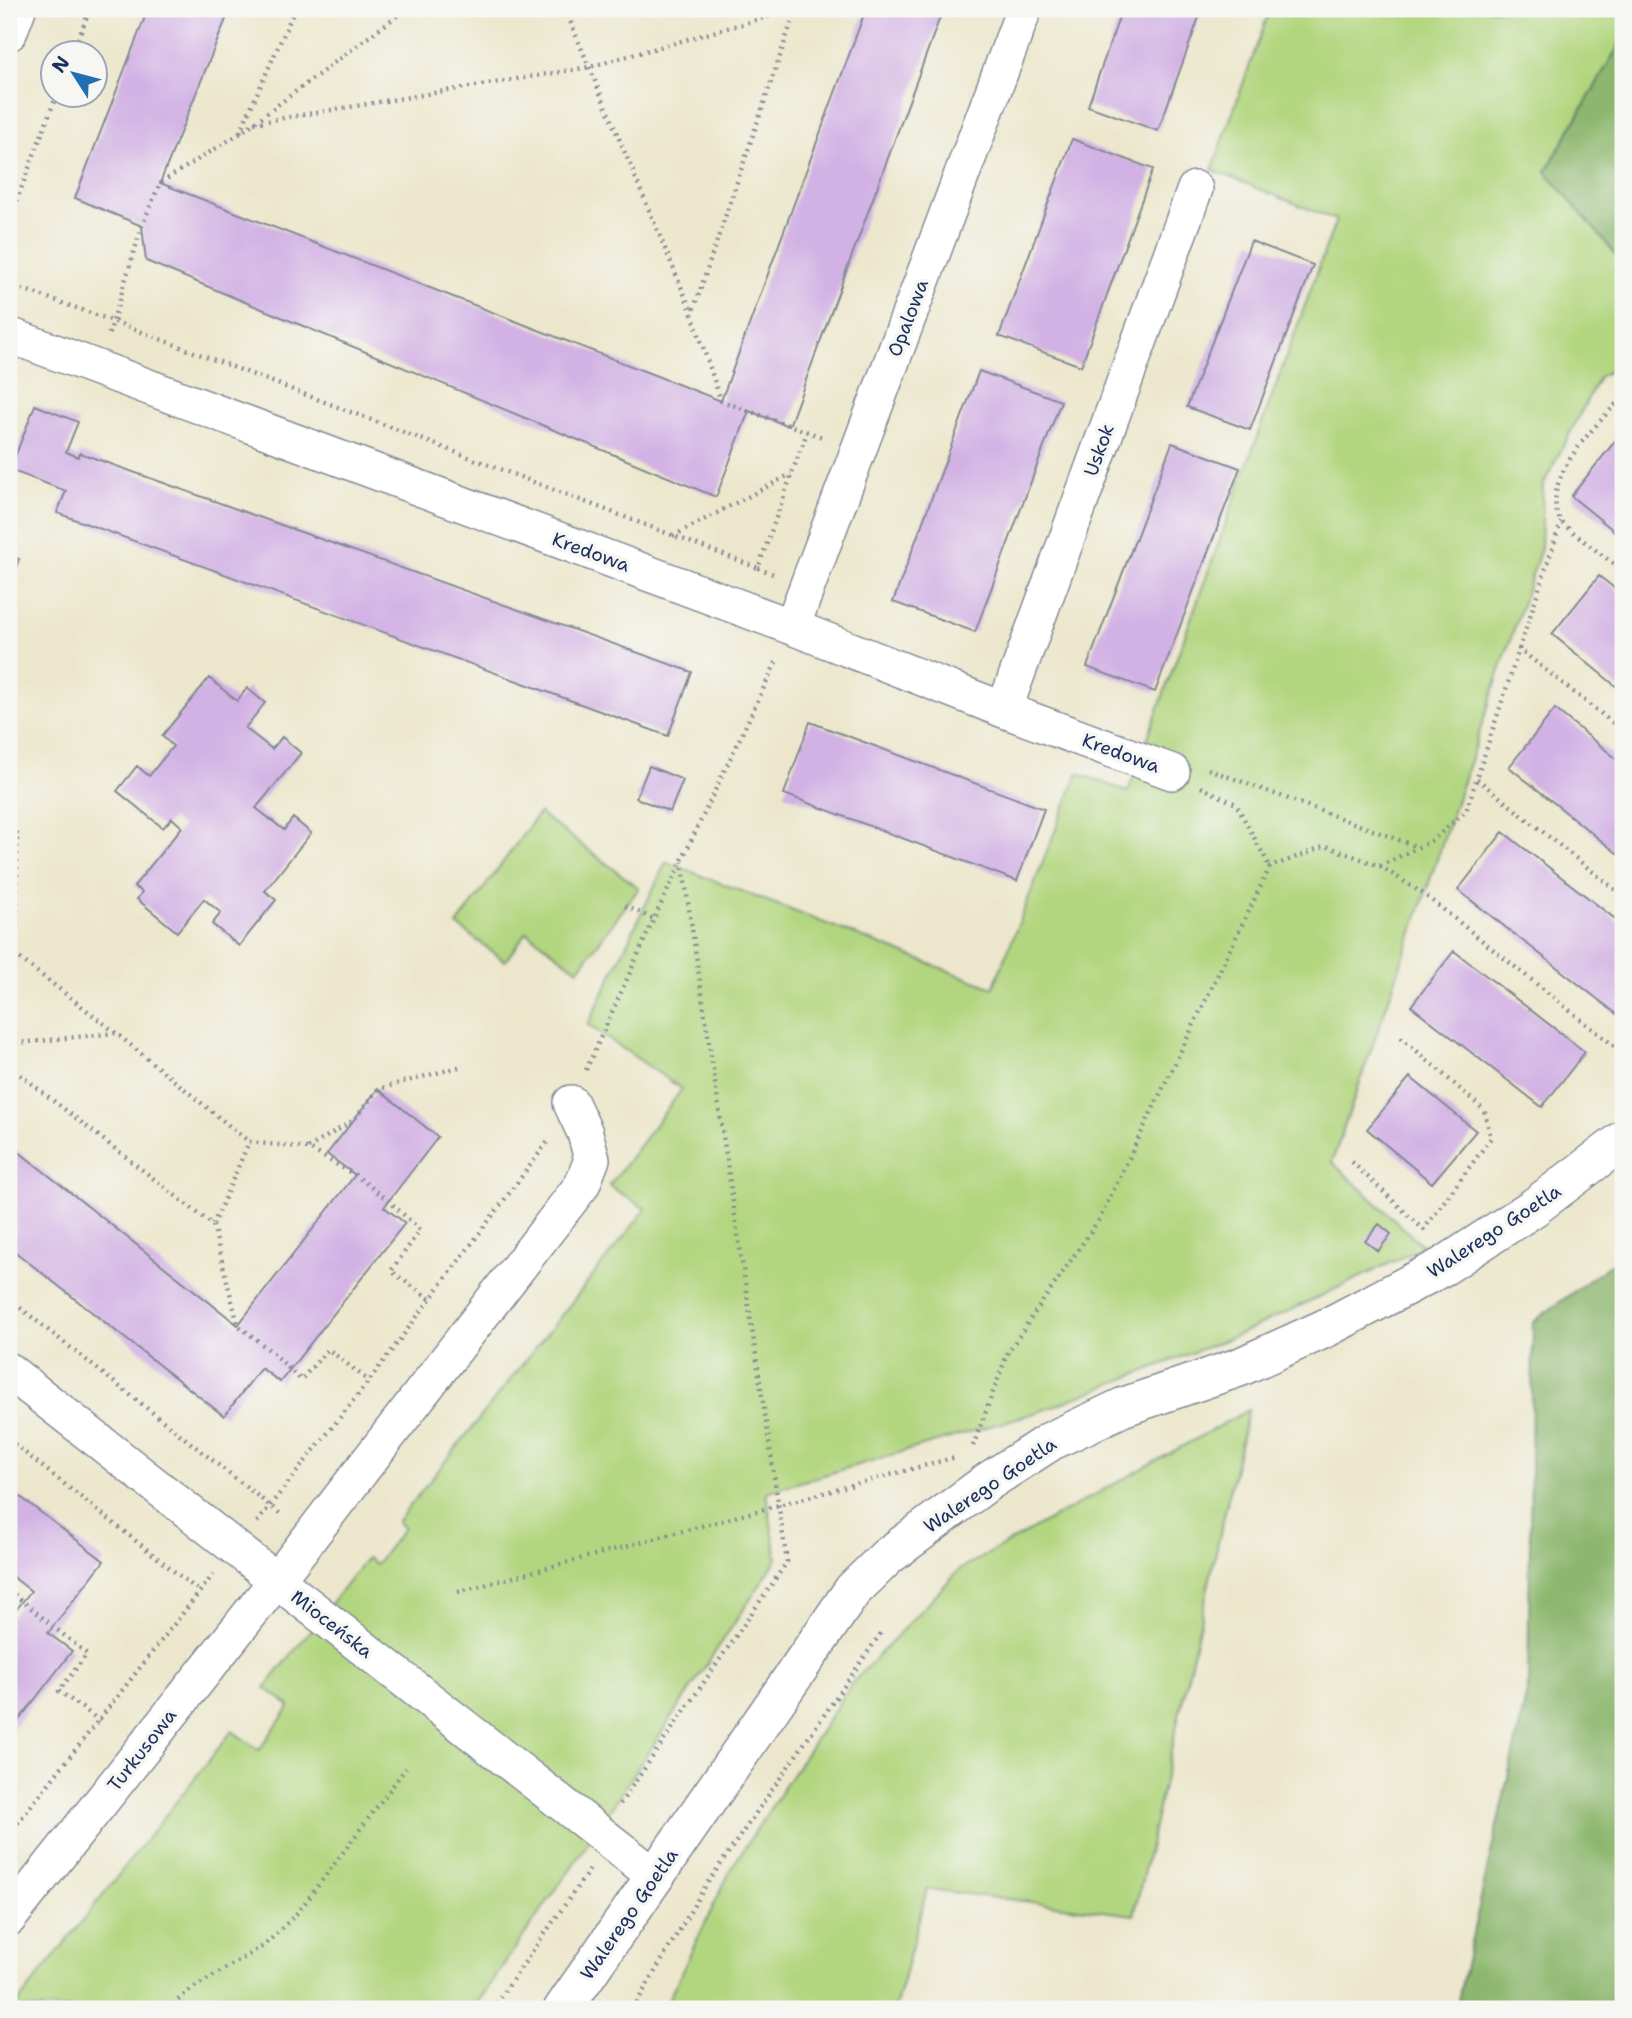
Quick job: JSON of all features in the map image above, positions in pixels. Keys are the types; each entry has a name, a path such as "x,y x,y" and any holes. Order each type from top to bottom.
{"street":[{"path":"9,33 18,9"},
{"name":"Opalowa","path":"792,627 1024,9"},
{"name":"Uskok","path":"1004,710 1195,189"},
{"name":"Kredowa","path":"9,335 1172,772"},
{"name":"Turkusowa","path":"9,1918 276,1581 582,1185 592,1160 585,1133 571,1102"},
{"name":"Walerego Goetla","path":"563,2009 853,1590 888,1556 989,1480 1051,1441 1123,1407 1240,1367 1326,1328 1444,1266 1533,1209 1623,1140"},
{"name":"Mioceńska","path":"9,1371 656,1877"}],"path":[{"path":"79,38 90,9"},
{"path":"239,134 295,9"},
{"path":"99,368 142,226 160,183 239,134 406,9"},
{"path":"565,9 692,314 722,401 858,451"},
{"path":"254,122 589,66 795,9"},
{"path":"692,314 795,9"},
{"path":"9,221 52,108"},
{"path":"9,284 113,321 758,568 807,432"},
{"path":"1380,866 1433,840 1466,811 1561,522 1554,495 1570,458 1615,405 1623,404"},
{"path":"673,536 792,473"},
{"path":"1561,522 1623,571"},
{"path":"9,1834 199,1591 236,1549 369,1381 542,1153 571,1102 792,627"},
{"path":"1518,648 1623,731"},
{"path":"1172,772 1207,769 1418,847"},
{"path":"1172,772 1236,804 1270,867"},
{"path":"1477,779 1623,896"},
{"path":"9,936 18,926 17,831"},
{"path":"971,1453 1008,1352 1100,1219 1270,867 1326,846 1380,866 1425,895 1623,1054"},
{"path":"613,1814 787,1562 682,861"},
{"path":"625,906 654,919"},
{"path":"9,950 249,1142 308,1149 355,1175 388,1200 420,1230 391,1271 430,1299"},
{"path":"9,1044 116,1033"},
{"path":"1401,1037 1484,1110 1491,1138 1423,1229"},
{"path":"9,1066 214,1225"},
{"path":"308,1149 354,1120 378,1089 459,1067"},
{"path":"249,1142 214,1225 238,1325 274,1353 301,1380 328,1349 369,1381"},
{"path":"1352,1162 1423,1229 1444,1266"},
{"path":"9,1299 270,1506"},
{"path":"9,1440 199,1591"},
{"path":"458,1592 958,1457"},
{"path":"9,1590 87,1654 59,1691 100,1721"},
{"path":"632,2009 706,1885 881,1633"},
{"path":"167,2009 193,1988 265,1945 299,1910 406,1768"},
{"path":"492,2009 592,1866"}],"green space":[{"path":"1270,9 1623,9 1623,38 1546,171 1623,263 1623,363 1599,377 1543,485 1541,548 1332,1162 1424,1247 1238,1335 1038,1412 766,1492 777,1559 584,1849 473,2009 13,2009 232,1731 259,1750 290,1706 265,1688 367,1558 376,1564 404,1528 397,1522 646,1209 609,1186 682,1089 588,1025 666,862 993,988 1078,773 1128,792 1336,220 1212,170"},
{"path":"1623,38 1623,263 1546,172"},
{"path":"539,813 639,888 578,970 527,932 505,961 457,925"},
{"path":"1623,1255 1623,2009 1456,2009 1528,1688 1533,1322"},
{"path":"1248,1410 1134,1915 927,1889 895,2009 664,2009 732,1867 852,1683 959,1570"}],"building":[{"path":"148,9 230,9 160,183 721,401 866,9 943,9 789,426 749,411 716,497 146,261 142,226 75,198"},
{"path":"1122,9 1202,9 1158,131 1088,106"},
{"path":"1072,139 1153,169 1081,366 999,336"},
{"path":"1251,241 1313,265 1250,430 1187,407"},
{"path":"979,371 1061,401 975,632 893,602"},
{"path":"35,405 78,422 66,452 78,457 80,453 692,672 668,736 57,513 66,491 10,470"},
{"path":"1616,440 1623,446 1623,538 1571,496"},
{"path":"1172,443 1240,468 1155,692 1087,667"},
{"path":"9,555 19,559 9,586"},
{"path":"1599,576 1623,595 1623,692 1552,634"},
{"path":"209,678 237,701 247,688 265,703 245,728 272,749 282,737 301,753 256,808 284,830 293,818 311,833 265,891 276,900 239,946 212,924 221,913 204,899 177,932 137,899 142,892 134,886 182,827 172,818 163,828 117,791 137,766 149,776 173,746 162,736"},
{"path":"1555,709 1623,764 1623,858 1509,767"},
{"path":"810,722 1044,809 1017,881 784,794"},
{"path":"649,766 683,780 670,812 636,798"},
{"path":"1503,832 1623,925 1623,1019 1458,890"},
{"path":"1454,951 1585,1052 1542,1107 1411,1006"},
{"path":"1410,1077 1476,1131 1432,1183 1367,1129"},
{"path":"378,1089 438,1137 384,1207 405,1223 280,1382 261,1368 224,1416 9,1247 9,1144 238,1325 355,1175 327,1154"},
{"path":"1379,1224 1391,1234 1378,1251 1365,1241"},
{"path":"9,1488 104,1561 48,1633 72,1651 9,1733 9,1619 31,1591 9,1574"}]}
